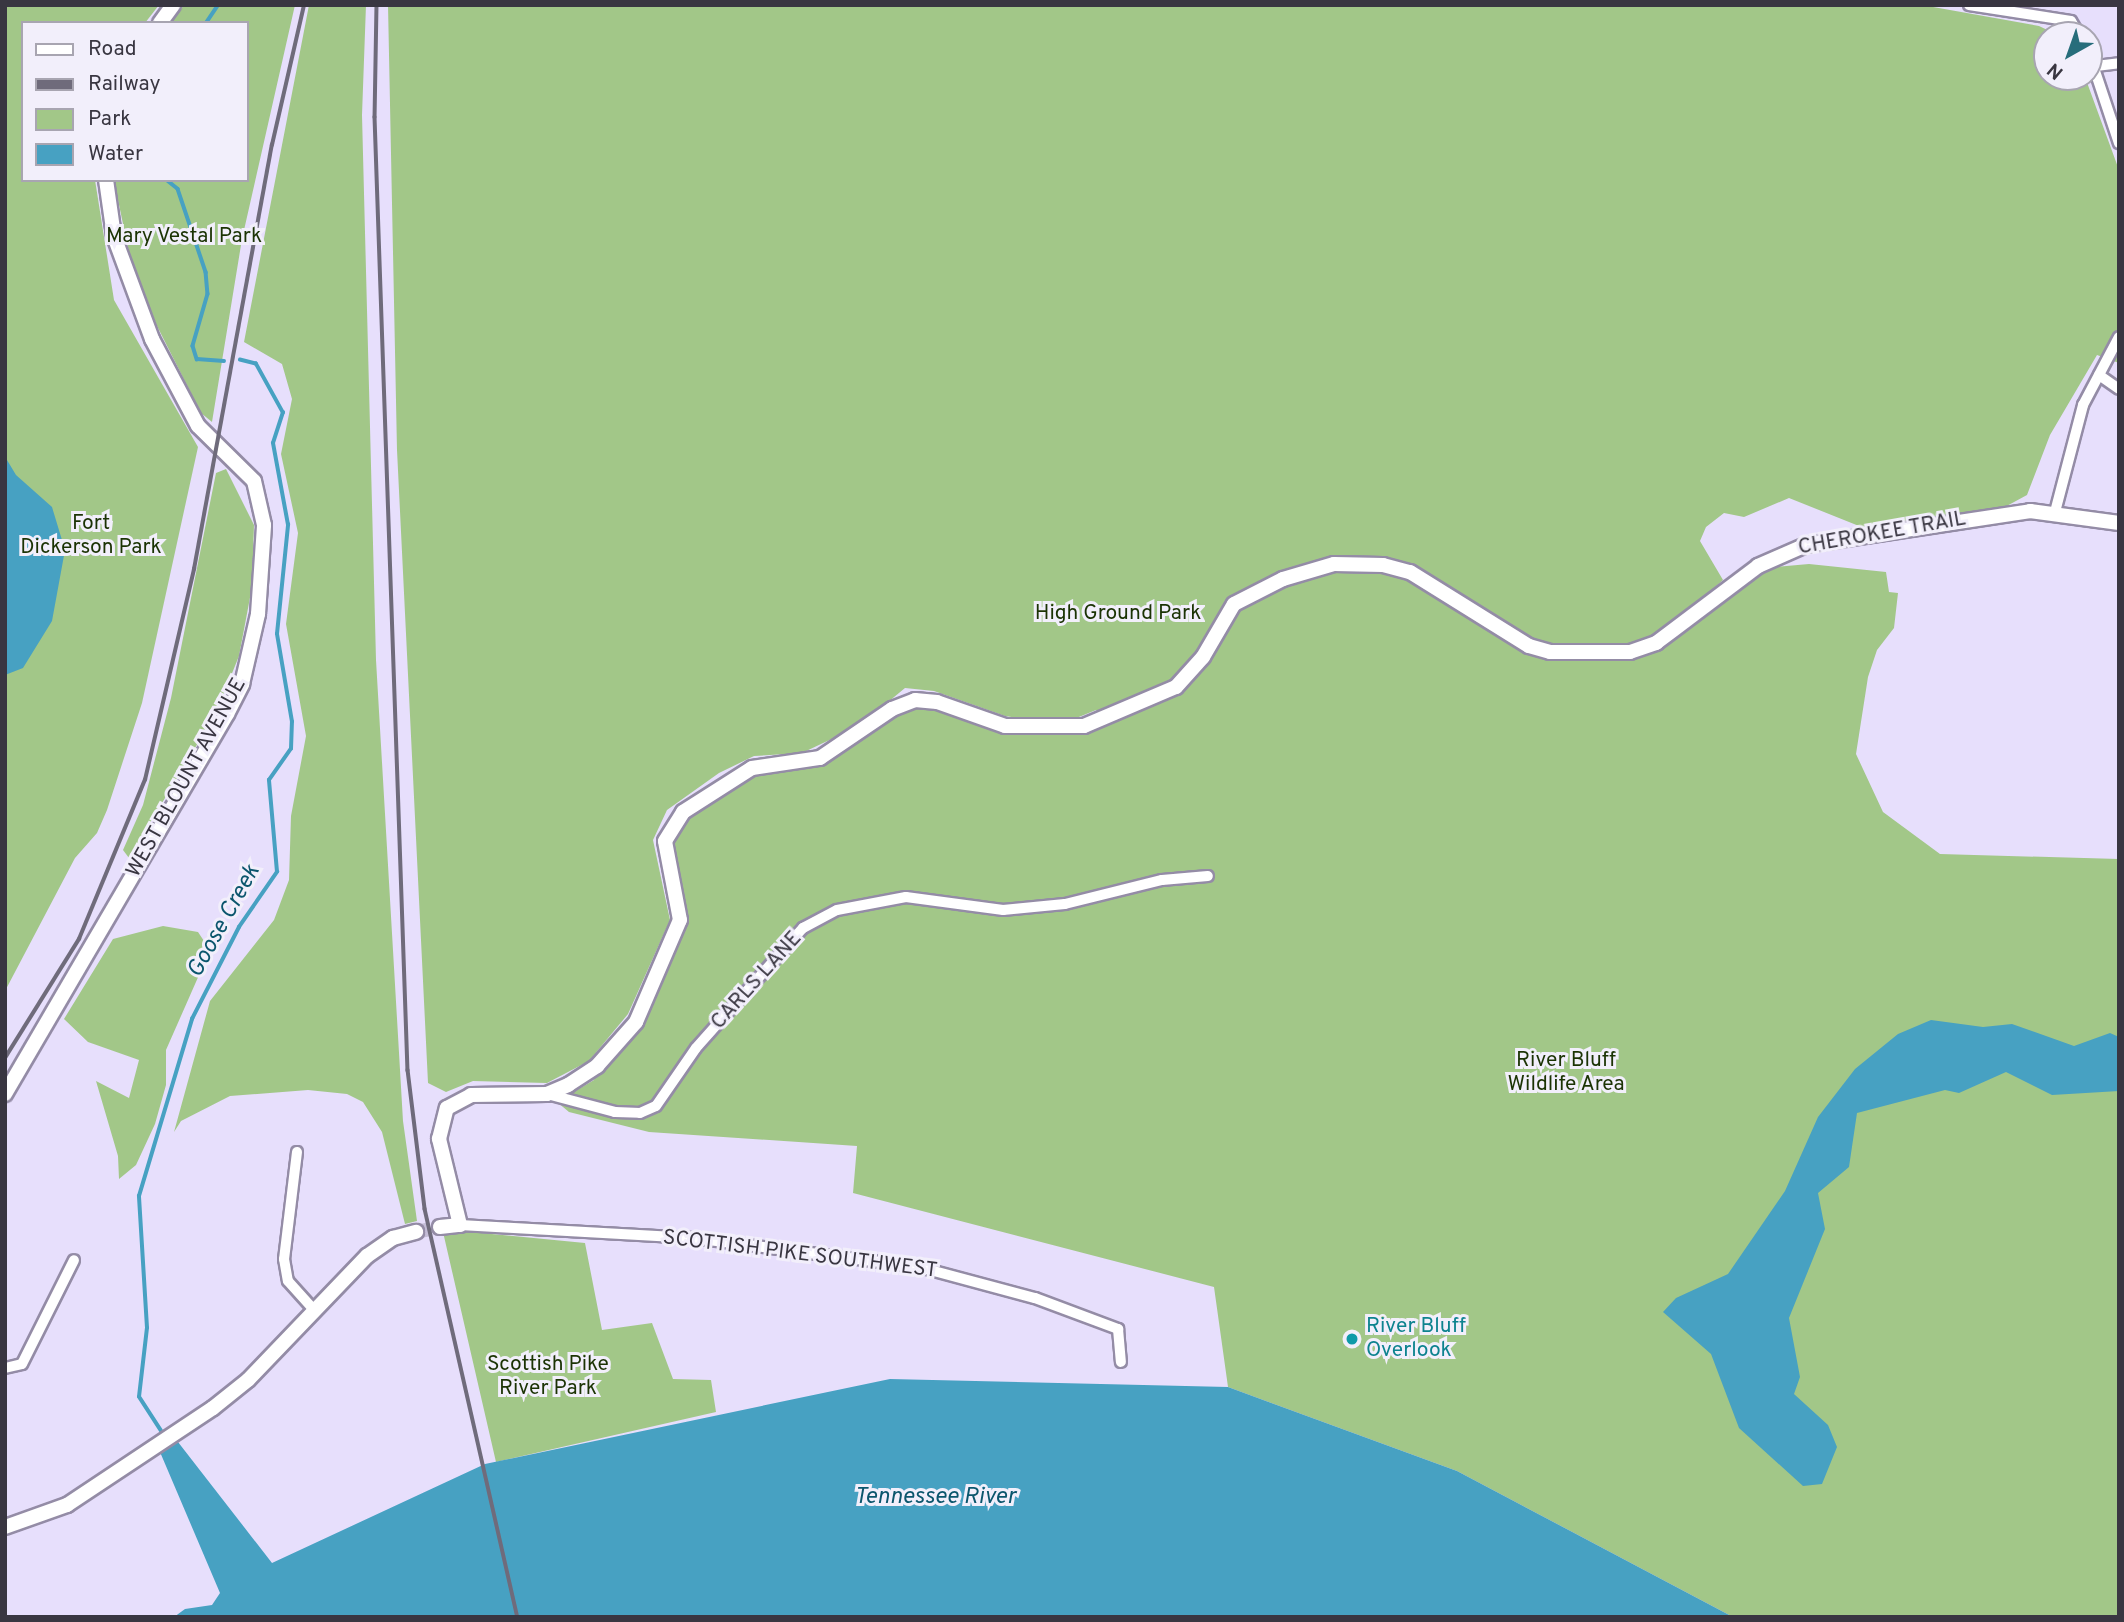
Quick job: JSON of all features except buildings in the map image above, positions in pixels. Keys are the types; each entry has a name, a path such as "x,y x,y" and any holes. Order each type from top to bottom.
{"street":[{"path":"161,21 173,5"},
{"path":"1969,5 2071,21"},
{"path":"2103,89 2119,143"},
{"name":"WEST BLOUNT AVENUE","path":"5,1094 227,714 242,684 258,614 264,525 254,481 198,426 152,339 114,236 106,182"},
{"path":"2055,512 2082,405 2119,337"},
{"path":"2099,375 2119,388"},
{"name":"CHEROKEE TRAIL","path":"460,1225 441,1150 442,1115 456,1099 471,1095 547,1094 597,1066 636,1022 680,920 665,841 683,812 752,768 820,758 892,709 915,700 937,702 1005,726 1084,726 1176,687 1203,657 1234,604 1283,579 1334,564 1383,565 1410,572 1529,646 1571,655 1630,652 1656,643 1758,566 1784,552 1950,521 2055,512 2119,523"},
{"name":"CARLS LANE","path":"547,1094 615,1112 640,1113 656,1106 696,1048 803,928 837,910 906,897 1003,910 1028,908 1208,876"},
{"path":"297,1152 284,1259 288,1281 313,1308"},
{"name":"SCOTTISH PIKE SOUTHWEST","path":"440,1227 460,1225 693,1238 919,1267 1035,1298 1118,1329 1121,1362"},
{"path":"5,1527 67,1505 213,1408 248,1380 313,1308 379,1246 416,1232"},
{"path":"5,1368 22,1364 74,1260"}],"green space":[{"name":"Fort Dickerson Park","path":"5,5 159,5 147,21 21,21 21,182 95,182 114,300 198,447 142,703 107,810 97,833 75,858 5,991"},
{"name":"Mary Vestal Park","path":"184,5 295,5 242,239 212,422 201,413 157,326 130,257 114,182 248,182 248,21 172,21"},
{"path":"309,5 366,5 362,115 376,660 403,1121 417,1221 405,1224 382,1132 363,1102 347,1094 308,1090 230,1096 181,1121 174,1132 210,1001 274,920 289,880 291,816 306,736 286,624 298,533 281,454 292,399 282,364 244,342"},
{"path":"388,5 1922,5 2033,25 2033,91 2090,91 2119,170 2119,363 2097,355 2050,435 2027,495 2003,508 1864,528 1789,498 1744,517 1724,513 1706,527 1700,541 1723,580 1703,598 1709,603 1776,567 1809,564 1886,572 1889,592 1898,593 1894,628 1877,650 1868,677 1856,754 1883,812 1940,854 2119,859 2119,1617 1733,1617 1457,1471 1228,1387 1214,1287 853,1193 857,1146 649,1132 569,1112 557,1102 594,1080 597,1066 625,1034 680,920 665,841 676,821 752,768 820,758 915,700 1041,730 1104,716 1096,710 1074,719 1031,720 1005,716 934,691 905,688 859,726 802,753 754,756 719,773 667,810 653,840 670,920 628,1014 589,1061 547,1083 473,1081 446,1092 428,1083 397,450"},
{"path":"226,469 254,525 252,587 239,656 216,713 129,858 123,850 143,805 171,698 216,473"},
{"path":"163,926 198,932 206,944 203,966 166,1050 166,1085 155,1124 136,1165 119,1179 118,1156 96,1081 129,1098 139,1060 88,1042 64,1019 113,939"},
{"name":"Scottish Pike River Park","path":"461,1231 585,1243 602,1330 652,1323 673,1379 711,1380 716,1412 496,1462 443,1232"}],"water":[{"path":"5,440 7,460 16,475 52,507 65,550 52,621 23,668 5,675"},
{"path":"1931,1020 1983,1027 2012,1024 2074,1046 2110,1033 2119,1037 2119,1091 2052,1095 2006,1072 1959,1093 1945,1090 1857,1113 1849,1167 1818,1193 1825,1229 1789,1318 1800,1377 1794,1394 1828,1425 1837,1447 1822,1484 1803,1486 1739,1428 1711,1354 1663,1312 1676,1298 1728,1274 1785,1191 1818,1117 1855,1069 1898,1034"},
{"name":"Tennessee River","path":"890,1379 1228,1387 1457,1471 1733,1617 174,1617 185,1609 212,1605 220,1593 160,1452 178,1442 272,1563 485,1464"}],"waterway":[{"path":"207,21 218,5"},
{"path":"169,182 178,189 206,272 208,294 193,346 197,359 224,361"},
{"name":"Goose Creek","path":"161,1431 139,1397 147,1328 139,1196 192,1019 239,927 277,872 269,780 291,749 292,722 277,634 288,525 273,443 283,413 256,364 240,360"}],"tunnel":[{"path":"416,1232 440,1227"}],"railway":[{"path":"5,1058 79,939 145,780 194,569 272,145 304,5"},
{"path":"377,5 375,117 408,1070 425,1209 518,1617"}],"place":[{"name":"River Bluff Overlook","path":"1352,1339"}],"park label":[{"name":"High Ground Park","path":"1118,614"},
{"name":"River Bluff Wildlife Area","path":"1566,1073"}]}
